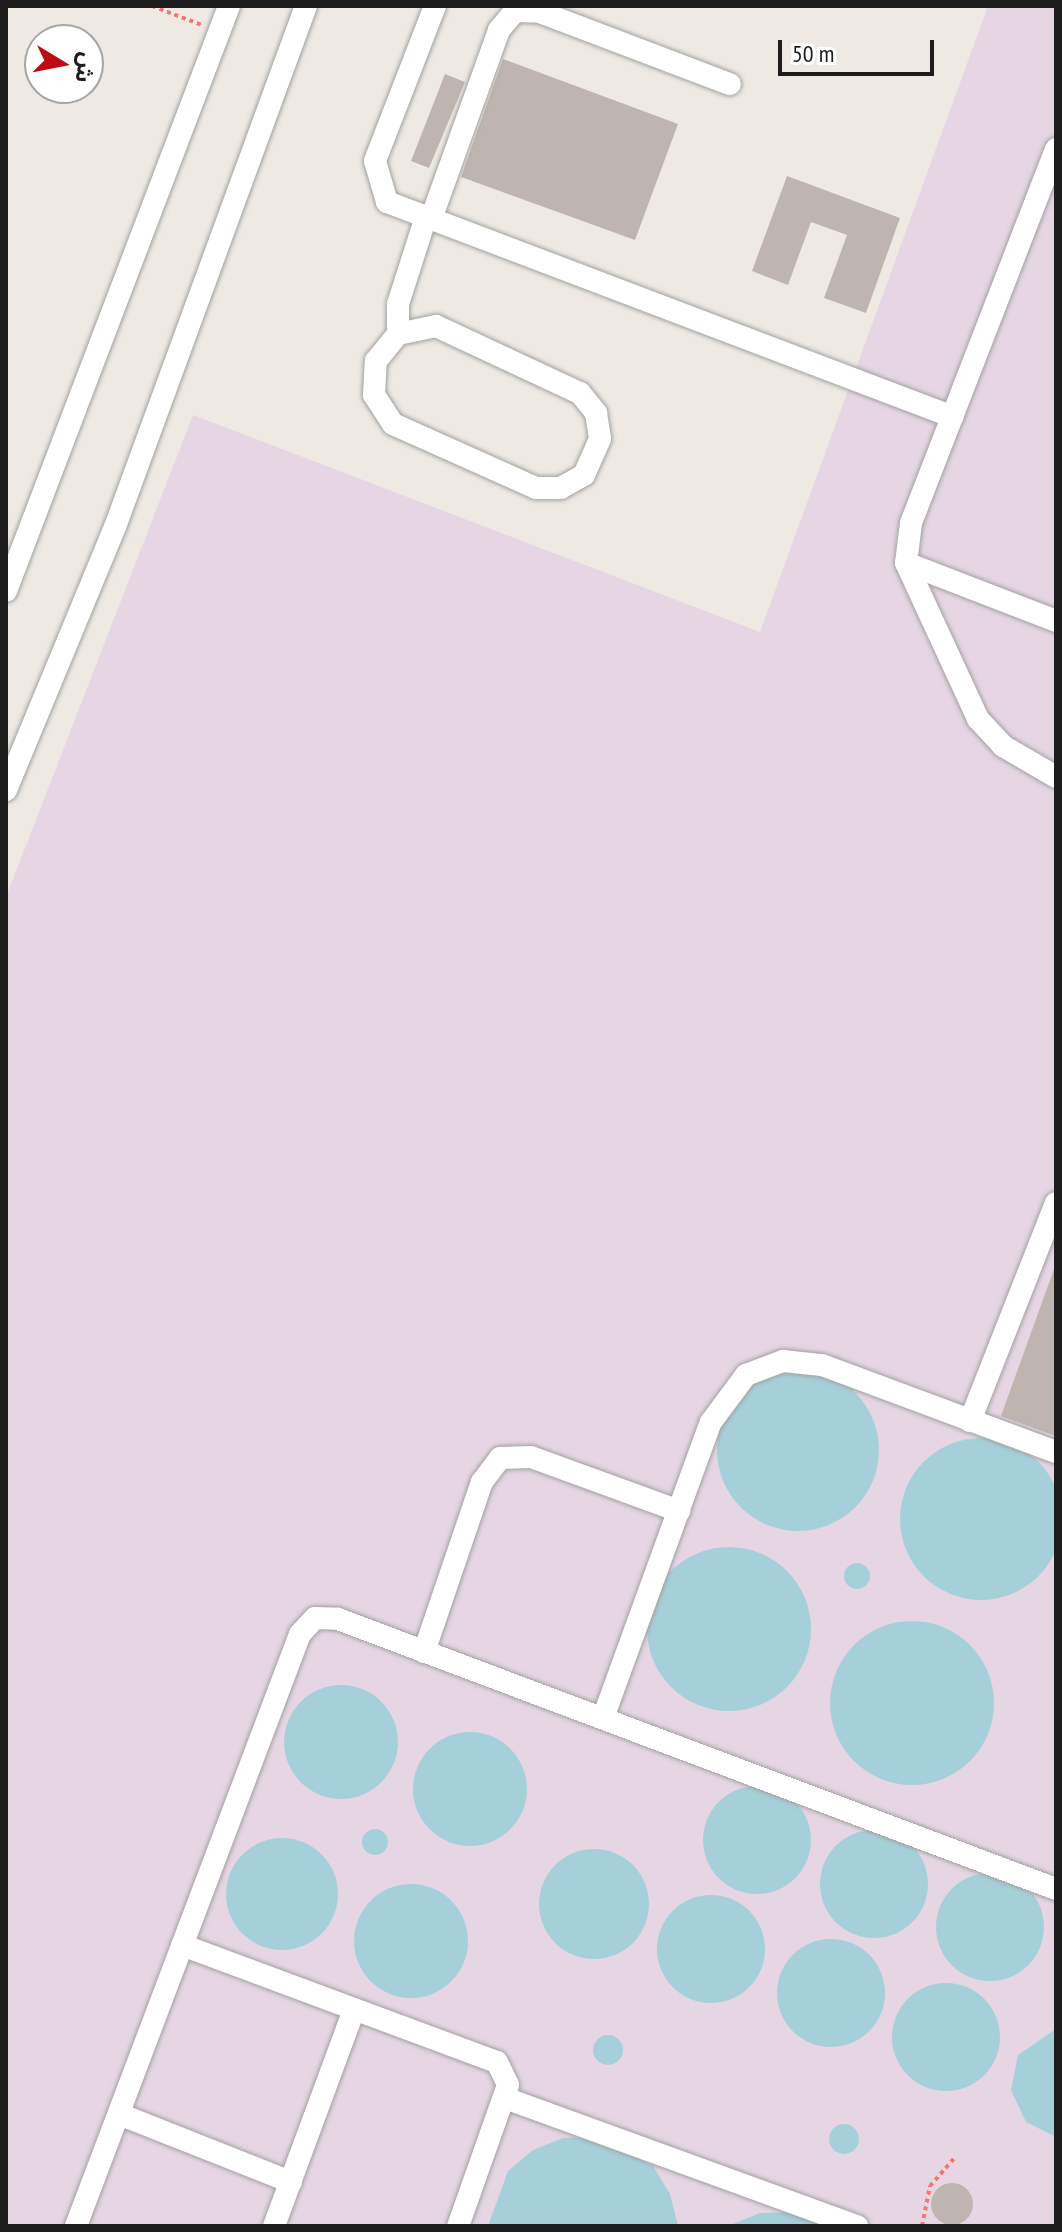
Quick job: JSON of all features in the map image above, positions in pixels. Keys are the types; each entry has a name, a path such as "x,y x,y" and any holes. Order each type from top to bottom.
{"lane":[{"path":"6,591 229,6"},
{"path":"6,790 115,527 306,6"},
{"path":"435,6 375,161 387,202 953,417"},
{"path":"398,334 398,304 428,218 499,30 515,11 540,12 730,84"},
{"path":"1056,149 911,523 906,563 978,719 1003,746 1056,777"},
{"path":"423,326 448,330 580,393 599,426 592,464 561,488 536,488 393,424 374,395 372,378 384,345 398,334 423,326"},
{"path":"906,563 1056,621"},
{"path":"970,1421 1056,1203"},
{"path":"603,1718 719,1404 763,1365 822,1365 1056,1452"},
{"path":"424,1652 482,1482 500,1458 531,1457 679,1511"},
{"path":"76,2226 306,1624 326,1616 1056,1889"},
{"path":"182,1945 353,2012 497,2062 508,2085 505,2098 458,2226"},
{"path":"274,2226 353,2012"},
{"path":"505,2098 857,2226"},
{"path":"119,2114 291,2182"}],"path":[{"path":"152,6 219,32"},
{"path":"922,2226 930,2186 954,2158"}],"shaded area":[{"path":"988,6 1056,6 1056,2226 6,2226 6,897 193,415 760,632"}],"water":[{"path":"798,1369 829,1375 855,1393 873,1419 879,1450 873,1481 855,1507 829,1525 798,1531 767,1525 741,1507 723,1481 717,1450 723,1419 741,1393 767,1375"},
{"path":"981,1438 1012,1444 1038,1462 1056,1488 1062,1519 1056,1550 1038,1576 1012,1594 981,1600 950,1594 924,1576 906,1550 900,1519 906,1488 924,1462 950,1444"},
{"path":"729,1547 760,1553 787,1571 805,1598 811,1629 805,1660 787,1687 760,1705 729,1711 698,1705 671,1687 653,1660 647,1629 653,1598 671,1571 698,1553"},
{"path":"857,1563 866,1567 870,1576 866,1585 857,1589 848,1585 844,1576 848,1567"},
{"path":"912,1621 943,1627 970,1645 988,1672 994,1703 988,1734 970,1761 943,1779 912,1785 881,1779 854,1761 836,1734 830,1703 836,1672 854,1645 881,1627"},
{"path":"341,1685 363,1690 381,1702 393,1720 398,1742 393,1764 381,1782 363,1794 341,1799 319,1794 301,1782 289,1764 284,1742 289,1720 301,1702 319,1690"},
{"path":"470,1732 492,1737 510,1749 522,1767 527,1789 522,1811 510,1829 492,1841 470,1846 448,1841 430,1829 418,1811 413,1789 418,1767 430,1749 448,1737"},
{"path":"757,1786 778,1790 795,1802 807,1819 811,1840 807,1861 795,1878 778,1890 757,1894 736,1890 719,1878 707,1861 703,1840 707,1819 719,1802 736,1790"},
{"path":"375,1829 384,1833 388,1842 384,1851 375,1855 366,1851 362,1842 366,1833"},
{"path":"874,1830 895,1834 912,1846 924,1863 928,1884 924,1905 912,1922 895,1934 874,1938 853,1934 836,1922 824,1905 820,1884 824,1863 836,1846 853,1834"},
{"path":"282,1838 304,1842 322,1854 334,1872 338,1894 334,1916 322,1934 304,1946 282,1950 260,1946 242,1934 230,1916 226,1894 230,1872 242,1854 260,1842"},
{"path":"594,1849 615,1854 633,1865 644,1883 649,1904 644,1925 633,1943 615,1954 594,1959 573,1954 555,1943 544,1925 539,1904 544,1883 555,1865 573,1854"},
{"path":"990,1873 1011,1877 1028,1889 1040,1906 1044,1927 1040,1948 1028,1965 1011,1977 990,1981 969,1977 952,1965 940,1948 936,1927 940,1906 952,1889 969,1877"},
{"path":"411,1884 433,1889 451,1901 463,1919 468,1941 463,1963 451,1981 433,1993 411,1998 389,1993 371,1981 359,1963 354,1941 359,1919 371,1901 389,1889"},
{"path":"711,1895 732,1899 750,1910 761,1928 765,1949 761,1970 750,1988 732,1999 711,2003 690,1999 672,1988 661,1970 657,1949 661,1928 672,1910 690,1899"},
{"path":"831,1939 852,1943 870,1954 881,1972 885,1993 881,2014 870,2032 852,2043 831,2047 810,2043 792,2032 781,2014 777,1993 781,1972 792,1954 810,1943"},
{"path":"946,1983 967,1987 985,1998 996,2016 1000,2037 996,2058 985,2076 967,2087 946,2091 925,2087 907,2076 896,2058 892,2037 896,2016 907,1998 925,1987"},
{"path":"1056,2029 1056,2137 1026,2122 1011,2090 1018,2055"},
{"path":"608,2035 614,2036 622,2044 622,2056 614,2064 608,2065 602,2064 594,2056 593,2050 594,2044 602,2036"},
{"path":"844,2124 854,2129 859,2139 854,2149 844,2154 834,2149 829,2139 834,2129"},
{"path":"596,2137 653,2166 670,2194 678,2226 488,2226 508,2171 533,2150 563,2138"},
{"path":"793,2212 830,2226 728,2226 760,2213"}],"building":[{"path":"503,59 678,124 635,240 461,177"},
{"path":"445,74 465,82 429,168 411,161"},
{"path":"787,176 900,218 866,313 824,298 847,235 811,222 788,285 752,271"},
{"path":"1056,1270 1056,1436 1001,1416"},
{"path":"952,2183 967,2189 973,2204 967,2219 952,2225 937,2219 931,2204 937,2189"}]}
